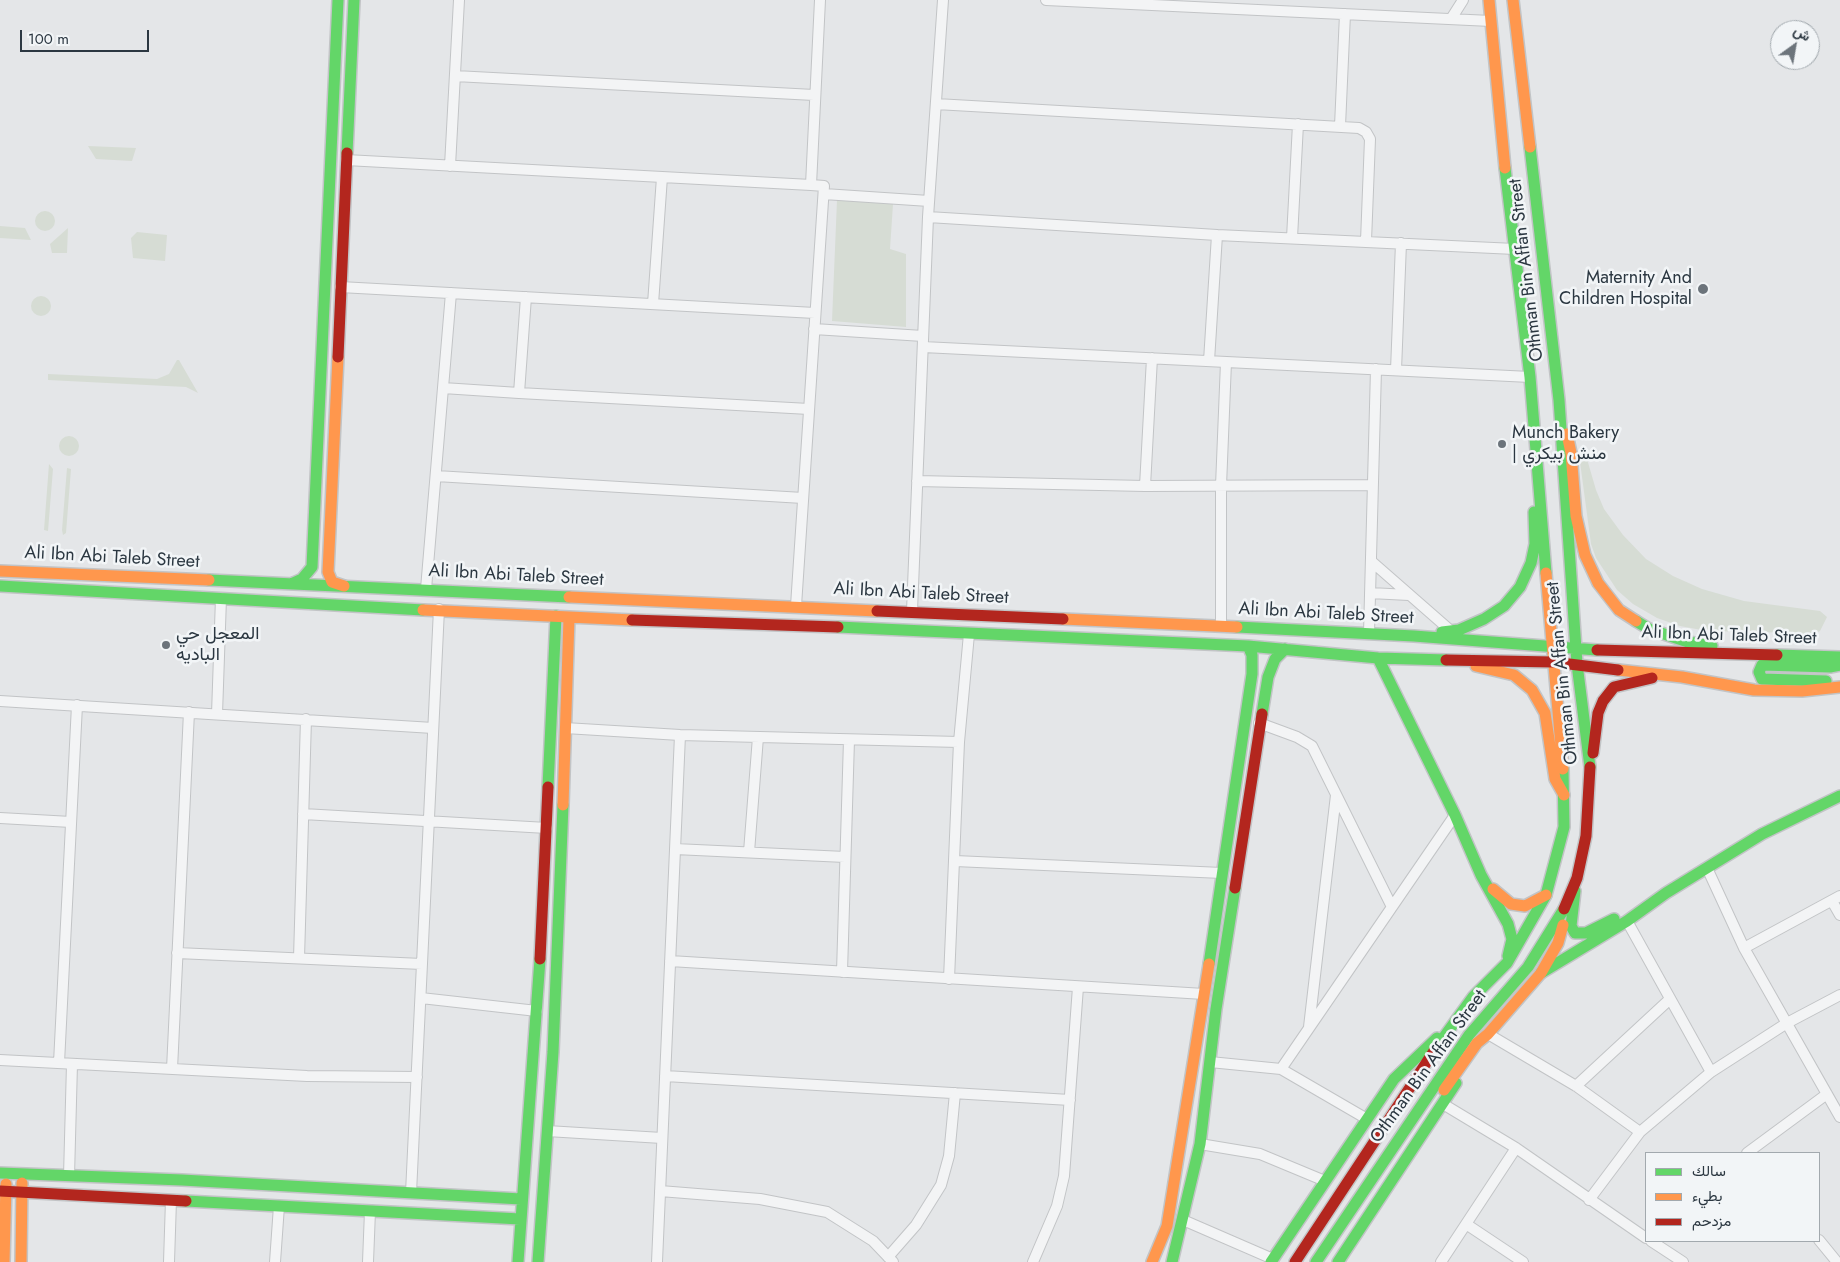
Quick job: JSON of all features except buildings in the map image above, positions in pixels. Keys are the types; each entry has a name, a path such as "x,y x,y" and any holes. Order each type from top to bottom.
{"street":[{"path":"292,584 302,579 312,567 338,0"},
{"path":"344,586 332,582 328,572 354,0"},
{"path":"450,166 459,0"},
{"path":"811,185 820,0"},
{"path":"912,611 928,217 943,0"},
{"path":"1046,0 1491,21"},
{"path":"1452,19 1463,0"},
{"name":"Othman Bin Affan Street","path":"1295,1262 1417,1074 1473,997 1507,963 1546,895 1564,827 1565,796 1530,377 1489,0"},
{"name":"Othman Bin Affan Street","path":"1316,1262 1469,1035 1493,1005 1528,967 1562,913 1577,878 1586,836 1591,776 1576,664 1559,400 1513,0"},
{"path":"1340,126 1345,14"},
{"path":"455,76 814,95"},
{"path":"936,104 1359,128 1366,132 1370,139 1366,241"},
{"path":"1292,238 1298,124"},
{"path":"346,160 824,186 796,606"},
{"path":"653,304 662,177"},
{"path":"824,194 929,201"},
{"path":"928,217 1217,235 1515,248"},
{"path":"1209,361 1217,235"},
{"path":"1396,370 1401,243"},
{"path":"340,287 815,313"},
{"path":"426,589 451,293"},
{"path":"519,393 526,297"},
{"path":"814,329 923,342 1152,358 1530,377 1535,450 1535,544 1531,563 1520,587 1504,606 1484,619 1459,630 1414,636"},
{"path":"1145,486 1152,358"},
{"path":"1221,626 1221,486 1226,362"},
{"path":"1369,633 1376,369"},
{"path":"443,388 809,409"},
{"path":"1559,400 1571,453 1576,516 1585,555 1598,583 1619,610 1649,629 1688,642 1767,654"},
{"path":"436,476 803,498"},
{"path":"916,481 1145,486 1373,485"},
{"path":"1371,562 1451,631"},
{"name":"Ali Ibn Abi Taleb Street","path":"0,571 1369,633 1576,649 1840,657"},
{"name":"Ali Ibn Abi Taleb Street","path":"0,586 439,609 569,618 827,626 1248,646 1378,658 1436,659"},
{"path":"1370,593 1409,595"},
{"path":"217,714 221,598"},
{"path":"412,1192 439,609"},
{"path":"518,1262 538,1011 556,616"},
{"path":"538,1262 553,1052 569,618"},
{"path":"949,979 959,742 969,634"},
{"path":"1152,1262 1167,1226 1204,994 1252,674 1252,655 1248,646"},
{"path":"1172,1262 1200,1144 1259,723 1268,676 1275,659 1284,649"},
{"path":"1378,658 1455,815 1481,875 1508,924 1512,939 1507,963"},
{"path":"1436,659 1576,664 1682,677 1754,690 1802,691 1840,687"},
{"path":"1436,659 1514,675 1532,690 1545,713 1555,778 1565,796"},
{"path":"1840,665 1831,667 1762,665 1759,672 1762,679 1770,680 1840,681"},
{"path":"1252,674 1261,672 1268,676"},
{"path":"1591,776 1598,713 1603,701 1614,687 1648,678 1682,677"},
{"path":"0,701 434,728"},
{"path":"59,1063 77,705"},
{"path":"172,1069 189,712"},
{"path":"299,958 306,719"},
{"path":"1259,723 1297,737 1312,746 1392,907"},
{"path":"565,728 680,735 959,742"},
{"path":"657,1262 680,735"},
{"path":"749,852 758,737"},
{"path":"842,972 849,740"},
{"path":"1309,1028 1336,794"},
{"path":"1541,973 1627,921 1666,893 1762,834 1840,796"},
{"path":"303,814 429,819 547,828"},
{"path":"1281,1069 1455,815"},
{"path":"0,818 71,822"},
{"path":"675,849 846,857"},
{"path":"955,861 1222,873"},
{"path":"1707,868 1744,948 1840,1117"},
{"path":"1481,875 1501,897 1511,904 1525,906 1546,895"},
{"path":"1577,878 1570,926 1575,933 1586,933 1666,893"},
{"path":"1404,1131 1433,1105 1477,1043 1488,1034 1541,973 1558,943 1577,878"},
{"path":"1744,948 1836,898 1840,915"},
{"path":"1627,921 1711,1072"},
{"path":"178,953 422,964"},
{"path":"670,961 1204,994"},
{"path":"1034,1262 1057,1206 1064,1176 1078,987"},
{"path":"1589,1200 1640,1132 1711,1072 1787,1023 1840,995"},
{"path":"421,998 538,1011"},
{"path":"1576,1086 1670,999"},
{"name":"Othman Bin Affan Street","path":"1272,1261 1394,1079 1456,1021"},
{"path":"1488,1034 1576,1086 1640,1132"},
{"name":"Othman Bin Affan Street","path":"1338,1262 1488,1034"},
{"path":"0,1060 307,1076 417,1077"},
{"path":"1210,1062 1281,1069 1367,1119"},
{"path":"69,1176 72,1064"},
{"path":"665,1076 1070,1100"},
{"path":"660,1191 760,1199 827,1212 873,1241 890,1259 916,1224 941,1184 949,1156 955,1093"},
{"path":"1749,1152 1827,1094"},
{"path":"1443,1104 1516,1148 1645,1237"},
{"path":"547,1131 662,1138"},
{"path":"1200,1144 1260,1154 1325,1181"},
{"path":"1441,1262 1516,1148"},
{"path":"4,1262 3,1174 412,1192 522,1199"},
{"path":"20,1262 22,1174"},
{"path":"3,1191 520,1219"},
{"path":"169,1262 170,1200"},
{"path":"276,1262 279,1206"},
{"path":"368,1262 370,1211"},
{"path":"1183,1220 1272,1261"},
{"path":"1466,1224 1523,1262"},
{"path":"1820,1241 1837,1262"},
{"path":"1656,1242 1683,1262"}],"shaded area":[{"path":"88,146 136,148 132,161 96,159"},
{"path":"837,200 893,204 890,249 906,254 906,327 832,321"},
{"path":"45,211 52,214 55,221 52,228 45,231 38,228 35,221 38,214"},
{"path":"0,226 25,228 31,240 0,238"},
{"path":"68,228 67,253 52,253 50,244"},
{"path":"137,232 167,235 165,261 133,258 131,238"},
{"path":"41,296 48,299 51,306 48,313 41,316 34,313 31,306 34,299"},
{"path":"177,360 179,360 198,393 186,387 48,380 48,374 157,379 169,374"},
{"path":"69,436 76,439 79,446 76,453 69,456 62,453 59,446 62,439"},
{"path":"1582,459 1587,459 1604,509 1623,535 1646,559 1673,576 1702,589 1744,601 1820,611 1827,617 1820,631 1808,637 1799,633 1707,631 1680,626 1657,618 1633,604 1617,590 1596,558 1591,544 1580,462"},
{"path":"49,464 53,469 48,531 44,530"},
{"path":"67,468 71,469 66,533 63,535 62,530"}],"traffic: fast":[{"path":"291,584 302,579 312,567 338,0"},
{"path":"347,153 354,0"},
{"path":"1530,147 1559,400 1577,664 1590,767"},
{"path":"1505,168 1530,377 1546,573"},
{"path":"1442,632 1459,630 1484,619 1504,606 1520,587 1531,563 1535,544 1534,512"},
{"path":"209,580 569,597"},
{"path":"0,586 423,610"},
{"path":"548,787 556,616"},
{"path":"1636,621 1649,629 1688,642 1712,646"},
{"path":"838,627 1248,646 1378,658 1446,660"},
{"path":"1237,627 1414,636 1597,650"},
{"path":"1209,964 1252,674 1252,655 1248,646"},
{"path":"1262,714 1268,677 1275,659 1285,649"},
{"path":"1777,655 1840,657"},
{"path":"1378,658 1455,815 1481,875 1508,924 1512,939 1508,956"},
{"path":"1826,681 1762,679 1759,672 1762,665 1831,667 1840,665"},
{"path":"1436,1048 1473,997 1507,963 1546,895 1564,827 1563,769"},
{"path":"1541,973 1627,921 1666,893 1762,834 1840,796"},
{"path":"538,1262 553,1052 563,805"},
{"path":"1172,1262 1200,1144 1216,1009 1235,888"},
{"path":"1575,891 1571,926 1575,933 1586,933 1614,919"},
{"path":"1316,1262 1469,1035 1528,967 1564,909"},
{"path":"518,1262 540,959"},
{"path":"1271,1262 1394,1079 1437,1038"},
{"path":"1338,1262 1456,1083"},
{"path":"0,1173 182,1180 521,1199"},
{"path":"186,1201 520,1219"}],"traffic: slow":[{"path":"1489,0 1505,168"},
{"path":"1513,0 1530,147"},
{"path":"338,357 328,572 332,582 344,586"},
{"path":"1567,434 1571,453 1576,516 1585,555 1598,583 1619,610 1636,621"},
{"path":"0,571 209,580"},
{"path":"1546,573 1563,769"},
{"path":"569,597 877,611"},
{"path":"423,610 632,620"},
{"path":"563,805 569,618"},
{"path":"1063,619 1237,627"},
{"path":"1476,666 1514,675 1532,690 1545,713 1555,779 1564,795"},
{"path":"1618,670 1682,677 1754,690 1802,691 1840,687"},
{"path":"1493,889 1511,904 1525,906 1546,895"},
{"path":"1444,1090 1477,1043 1488,1034 1541,973 1558,943 1563,925"},
{"path":"1152,1262 1167,1226 1209,964"},
{"path":"21,1262 22,1183"},
{"path":"4,1262 6,1184"}],"traffic: jam":[{"path":"338,357 347,153"},
{"path":"877,611 1063,619"},
{"path":"632,620 838,627"},
{"path":"1597,650 1777,655"},
{"path":"1446,660 1553,662 1618,670"},
{"path":"1593,753 1598,713 1603,701 1614,687 1652,678"},
{"path":"1235,888 1262,714"},
{"path":"1564,909 1577,878 1586,836 1590,767"},
{"path":"540,959 548,787"},
{"path":"1295,1262 1436,1048"},
{"path":"0,1191 186,1201"}],"place":[{"name":"Maternity And Children Hospital","path":"1703,289"},
{"name":"Munch Bakery | منش بيكري","path":"1502,444"},
{"name":"المعجل حي الباديه","path":"166,645"}]}
